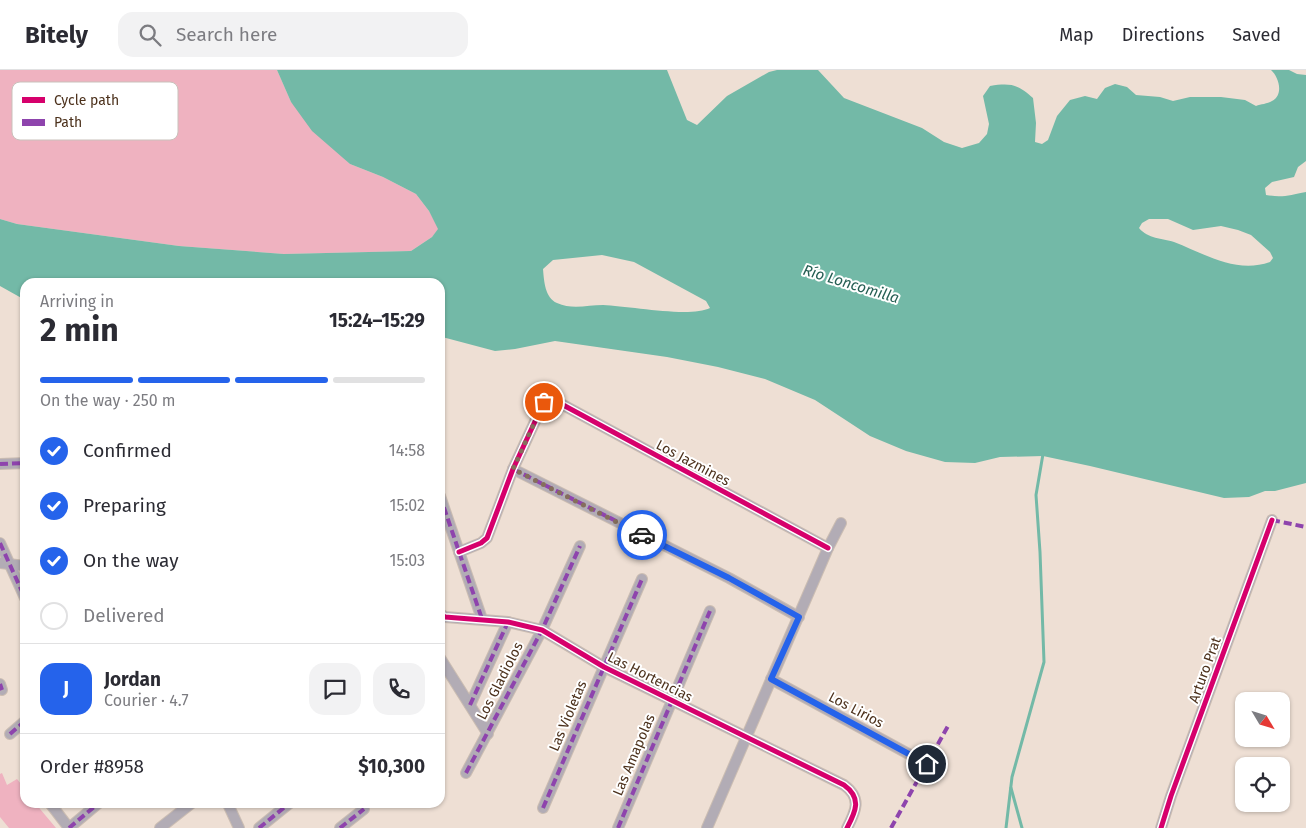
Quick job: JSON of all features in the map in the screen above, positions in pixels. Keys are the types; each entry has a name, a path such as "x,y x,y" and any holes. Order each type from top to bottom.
{"street":[{"name":"Los Jazmines","path":"513,469 544,402 547,399 552,400 828,548"},
{"path":"0,464 20,463"},
{"path":"460,552 481,543 487,538 513,469 729,578 799,617"},
{"path":"445,510 482,619"},
{"name":"Arturo Prat","path":"1161,828 1272,520"},
{"path":"707,828 828,548 841,523"},
{"path":"0,543 5,564 20,590"},
{"name":"Los Gladiolos","path":"466,773 542,630 580,546"},
{"path":"5,564 20,566"},
{"name":"Las Violetas","path":"543,808 642,579"},
{"name":"Las Amapolas","path":"618,828 710,611"},
{"name":"Las Hortencias","path":"445,616 508,622 542,630 604,667 844,785 850,790 856,800 854,815 847,828"},
{"path":"470,705 508,622"},
{"path":"445,666 488,734"},
{"name":"Los Lirios","path":"771,679 927,764"},
{"path":"10,734 20,726"},
{"path":"54,808 69,828 93,808"},
{"path":"160,828 185,808"},
{"path":"230,808 239,828"},
{"path":"259,828 283,808"},
{"path":"340,828 364,808"}],"shaded area":[{"path":"0,70 277,70 291,102 350,164 383,177 416,194 429,211 439,229 432,237 411,251 284,254 179,246 17,224 0,219"},
{"path":"2,773 7,785 17,779 20,783 20,808 39,808 56,828 9,828 0,817 0,774"}],"water":[{"name":"Río Loncomilla","path":"277,70 667,70 687,120 697,125 727,96 769,72 777,70 818,70 844,98 922,128 944,142 962,148 979,143 987,134 989,124 983,96 990,86 1018,87 1033,98 1036,123 1035,142 1042,144 1048,140 1057,116 1070,100 1085,96 1097,99 1105,88 1115,84 1127,87 1136,95 1160,97 1173,101 1190,97 1221,97 1245,100 1256,106 1270,102 1278,95 1278,81 1271,70 1289,70 1297,74 1306,75 1306,161 1298,167 1294,177 1272,182 1265,188 1266,195 1272,196 1286,196 1306,192 1306,483 1275,491 1265,491 1249,497 1224,498 1043,456 1000,457 975,463 945,462 906,451 870,436 815,400 765,379 718,367 667,357 555,341 495,351 445,338 445,278 20,278 20,297 0,286 0,219 17,224 179,246 284,254 411,251 432,237 438,229 429,211 416,194 383,177 350,164 312,131 291,102","holes":["1149,219 1168,219 1193,230 1221,226 1238,230 1251,235 1270,252 1273,258 1270,262 1257,265 1233,264 1209,257 1174,242 1155,238 1139,228 1142,223","602,255 634,262 706,301 710,308 701,311 674,312 603,305 574,307 553,301 546,289 543,269 553,260"]}],"waterway":[{"path":"1006,828 1012,777 1044,662 1036,495 1043,454"},
{"path":"1011,788 1022,828"}],"marked path":[{"path":"0,464 20,463"},
{"path":"513,469 729,578 799,617"},
{"path":"445,511 482,619"},
{"path":"1272,520 1306,527"},
{"path":"0,543 20,587"},
{"path":"466,773 542,630 580,546"},
{"path":"543,808 642,579"},
{"path":"618,828 710,611"},
{"path":"470,705 508,622"},
{"path":"771,679 927,764"},
{"path":"0,684 2,690"},
{"path":"10,734 20,725"},
{"path":"891,828 948,726"},
{"path":"69,828 93,808"},
{"path":"259,828 284,808"},
{"path":"340,828 364,809"}],"cycle path":[{"path":"459,552 481,543 487,538 513,469 547,399 552,399 828,548"},
{"path":"1161,828 1272,520"},
{"path":"445,617 508,622 542,630 604,667 844,785 850,790 856,805 847,828"}],"way so far":[{"path":"544,402 513,469 642,535"}],"route":[{"path":"642,535 729,578 799,617 771,679 927,764"}]}
